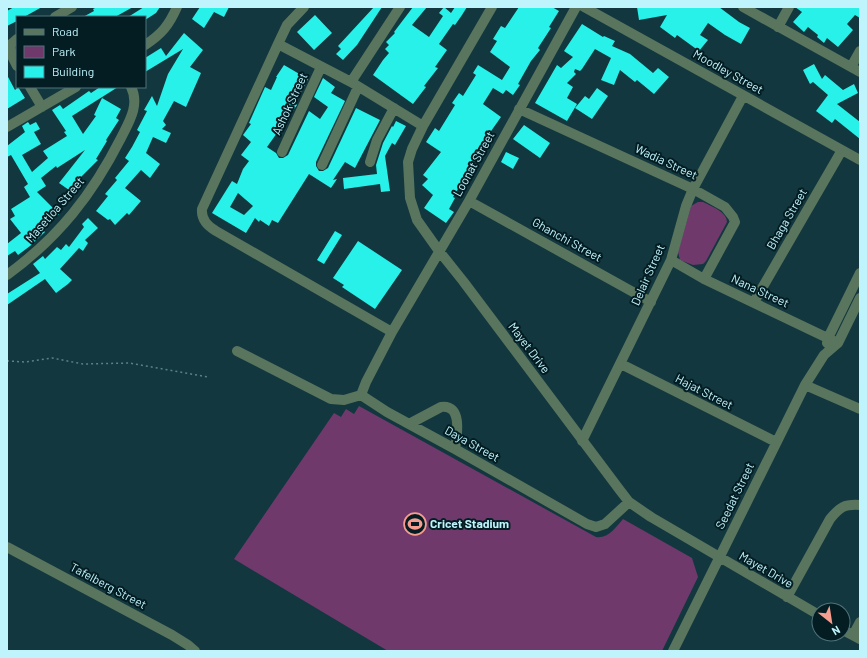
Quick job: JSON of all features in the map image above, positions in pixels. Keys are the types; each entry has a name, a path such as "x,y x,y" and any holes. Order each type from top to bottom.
{"street":[{"path":"57,16 72,7"},
{"path":"146,44 163,31 178,7"},
{"path":"292,7 292,19"},
{"path":"237,351 332,399 344,400 361,395 366,382 392,332 209,227 203,218 202,209 287,25 304,7"},
{"path":"322,166 355,84 400,7"},
{"name":"Mayet Drive","path":"492,7 423,126 409,156 408,170 410,198 417,220 629,502 651,518 811,611"},
{"name":"Loonat Street","path":"392,332 469,201 576,7"},
{"name":"Moodley Street","path":"584,7 860,160"},
{"path":"743,7 856,70 860,51"},
{"path":"778,27 789,7"},
{"path":"16,40 10,45 12,56 16,64"},
{"name":"Ashok Street","path":"278,44 355,84 423,126"},
{"name":"Ashok Street","path":"282,152 321,67"},
{"path":"31,88 42,107"},
{"path":"7,127 74,88"},
{"name":"Masetloa Street","path":"7,275 30,258 53,236 96,184 133,111 135,97 131,88"},
{"name":"Delair Street","path":"582,441 671,260 686,206 693,189 743,96"},
{"path":"370,162 377,140 394,108"},
{"name":"Wadia Street","path":"519,109 693,189 725,207 734,217 735,222 704,279"},
{"name":"Bhaga Street","path":"754,302 842,150"},
{"name":"Ghanchi Street","path":"469,201 651,302"},
{"name":"Nana Street","path":"671,260 704,279 838,343"},
{"name":"Seedat Street","path":"824,355 828,338 860,273"},
{"name":"Seedat Street","path":"673,651 805,386 824,355 838,343 860,298"},
{"name":"Hajat Street","path":"621,364 776,442"},
{"path":"805,386 860,409"},
{"name":"Daya Street","path":"361,395 387,412 587,524 596,527 605,524 629,502"},
{"path":"409,424 441,407 451,409 457,419 455,449"},
{"path":"787,597 830,519 838,510 850,504 860,505"},
{"name":"Tafelberg Street","path":"7,547 172,635 195,651"},
{"path":"856,637 860,622"}],"path":[{"path":"7,362 26,362 52,358 82,364 129,363 208,377"}],"green space":[{"path":"698,202 703,202 722,212 727,222 706,261 703,264 693,265 680,260 678,252 691,206"},
{"name":"Cricet Stadium","path":"359,406 596,537 608,534 615,529 623,519 692,558 698,577 662,651 388,651 234,559 334,413 341,417 346,409 354,414"}],"building":[{"path":"14,7 42,7 26,16 16,16 16,22 7,26 7,11"},
{"path":"97,7 133,7 117,16 85,16 94,11 93,9"},
{"path":"144,7 160,7 156,13 146,19 146,16 130,16"},
{"path":"200,7 229,7 224,17 214,12 204,28 192,19"},
{"path":"374,7 382,7 357,45 343,60 336,54 341,49 338,46"},
{"path":"413,7 427,7 412,25 429,37 443,16 439,13 444,7 451,13 455,7 467,7 455,25 453,24 439,44 447,50 435,67 438,68 424,86 426,87 413,104 373,75 389,53 385,49 389,45 386,42 395,33 394,32"},
{"path":"519,7 552,7 559,11 549,27 551,28 538,48 540,50 531,61 518,84 520,85 513,95 506,90 503,94 493,88 483,104 501,117 489,134 491,135 469,171 473,174 466,183 463,181 453,197 455,198 449,209 454,212 446,223 424,208 433,195 422,185 428,179 423,175 441,152 426,142 435,128 439,131 455,105 452,103 459,93 463,96 476,75 473,73 478,65 502,80 510,67 490,52 497,41 493,39 501,26 505,28"},
{"path":"637,7 719,7 739,22 750,28 741,44 708,23 700,35 708,40 699,51 677,35 675,38 660,27 667,15 639,20"},
{"path":"795,7 860,7 860,18 855,15 847,24 853,30 838,47 827,38 824,43 817,37 818,35 808,27 804,32 793,22 802,12"},
{"path":"315,15 332,33 314,50 297,32"},
{"path":"582,24 603,37 604,36 615,41 612,46 630,54 653,73 658,68 669,77 654,94 637,80 635,82 620,70 614,85 601,80 611,58 595,49 580,71 575,69 574,72 576,74 567,83 573,87 567,98 577,104 567,121 535,103 557,65 561,68 573,57 564,51"},
{"path":"184,33 203,50 190,67 201,73 186,107 174,101 163,121 166,125 162,129 171,133 166,143 153,137 146,153 160,164 150,178 141,170 125,188 141,201 129,215 127,213 115,225 110,219 108,220 96,211 108,196 105,194 117,180 115,178 129,161 125,158 140,132 137,130 147,111 144,110 152,96 157,106 168,74 183,49 146,71 146,57 161,48 166,56"},
{"path":"814,64 822,79 825,75 843,90 854,84 858,93 837,104 860,122 860,139 835,119 832,123 816,111 828,95 813,82 810,84 803,70"},
{"path":"284,65 308,79 295,103 297,105 267,147 276,153 279,158 283,158 288,155 309,111 320,119 328,107 314,97 323,78 335,87 331,93 345,101 316,162 316,166 319,171 323,171 328,168 356,108 380,120 355,168 345,162 333,180 337,179 331,188 309,174 278,223 272,220 269,226 260,220 259,222 255,218 246,233 212,213 232,181 237,184 243,169 249,161 241,155 251,142 243,135 251,124 249,123 265,87 271,90 276,77","holes":["238,193 253,206 244,215 230,207"]},
{"path":"7,75 15,90 19,88 25,98 7,109"},
{"path":"98,88 116,88 72,116 83,134 96,116 94,115 102,98 121,109 116,118 119,120 96,159 98,160 81,177 80,176 69,190 59,183 85,150 57,168 56,166 41,178 46,186 37,192 59,214 53,220 48,216 37,224 45,232 30,246 18,255 15,251 7,256 7,244 21,233 10,219 15,216 11,209 30,197 24,187 28,184 11,155 7,157 7,146 25,132 22,126 28,122 30,125 36,122 40,129 34,132 41,144 22,155 32,172 48,158 43,151 67,136 64,132 66,131 52,110 60,105 63,109 89,91 91,93"},
{"path":"597,88 608,96 592,119 575,108 585,96 589,99"},
{"path":"396,121 406,126 395,145 392,143 385,156 390,191 381,192 380,184 344,189 343,178 377,174 376,165 383,143"},
{"path":"524,125 550,143 540,158 513,139"},
{"path":"506,152 519,158 513,169 501,162"},
{"path":"88,218 98,228 85,240 88,243 83,251 79,248 60,269 72,280 56,293 45,279 7,305 7,294 40,273 33,264 43,256 45,259 57,247 61,250 66,244 69,247 84,227 82,224"},
{"path":"335,231 342,235 324,264 317,260"},
{"path":"358,241 402,270 375,309 342,287 344,285 333,278"}],"place":[{"name":"Cricet Stadium","path":"415,524"}]}
